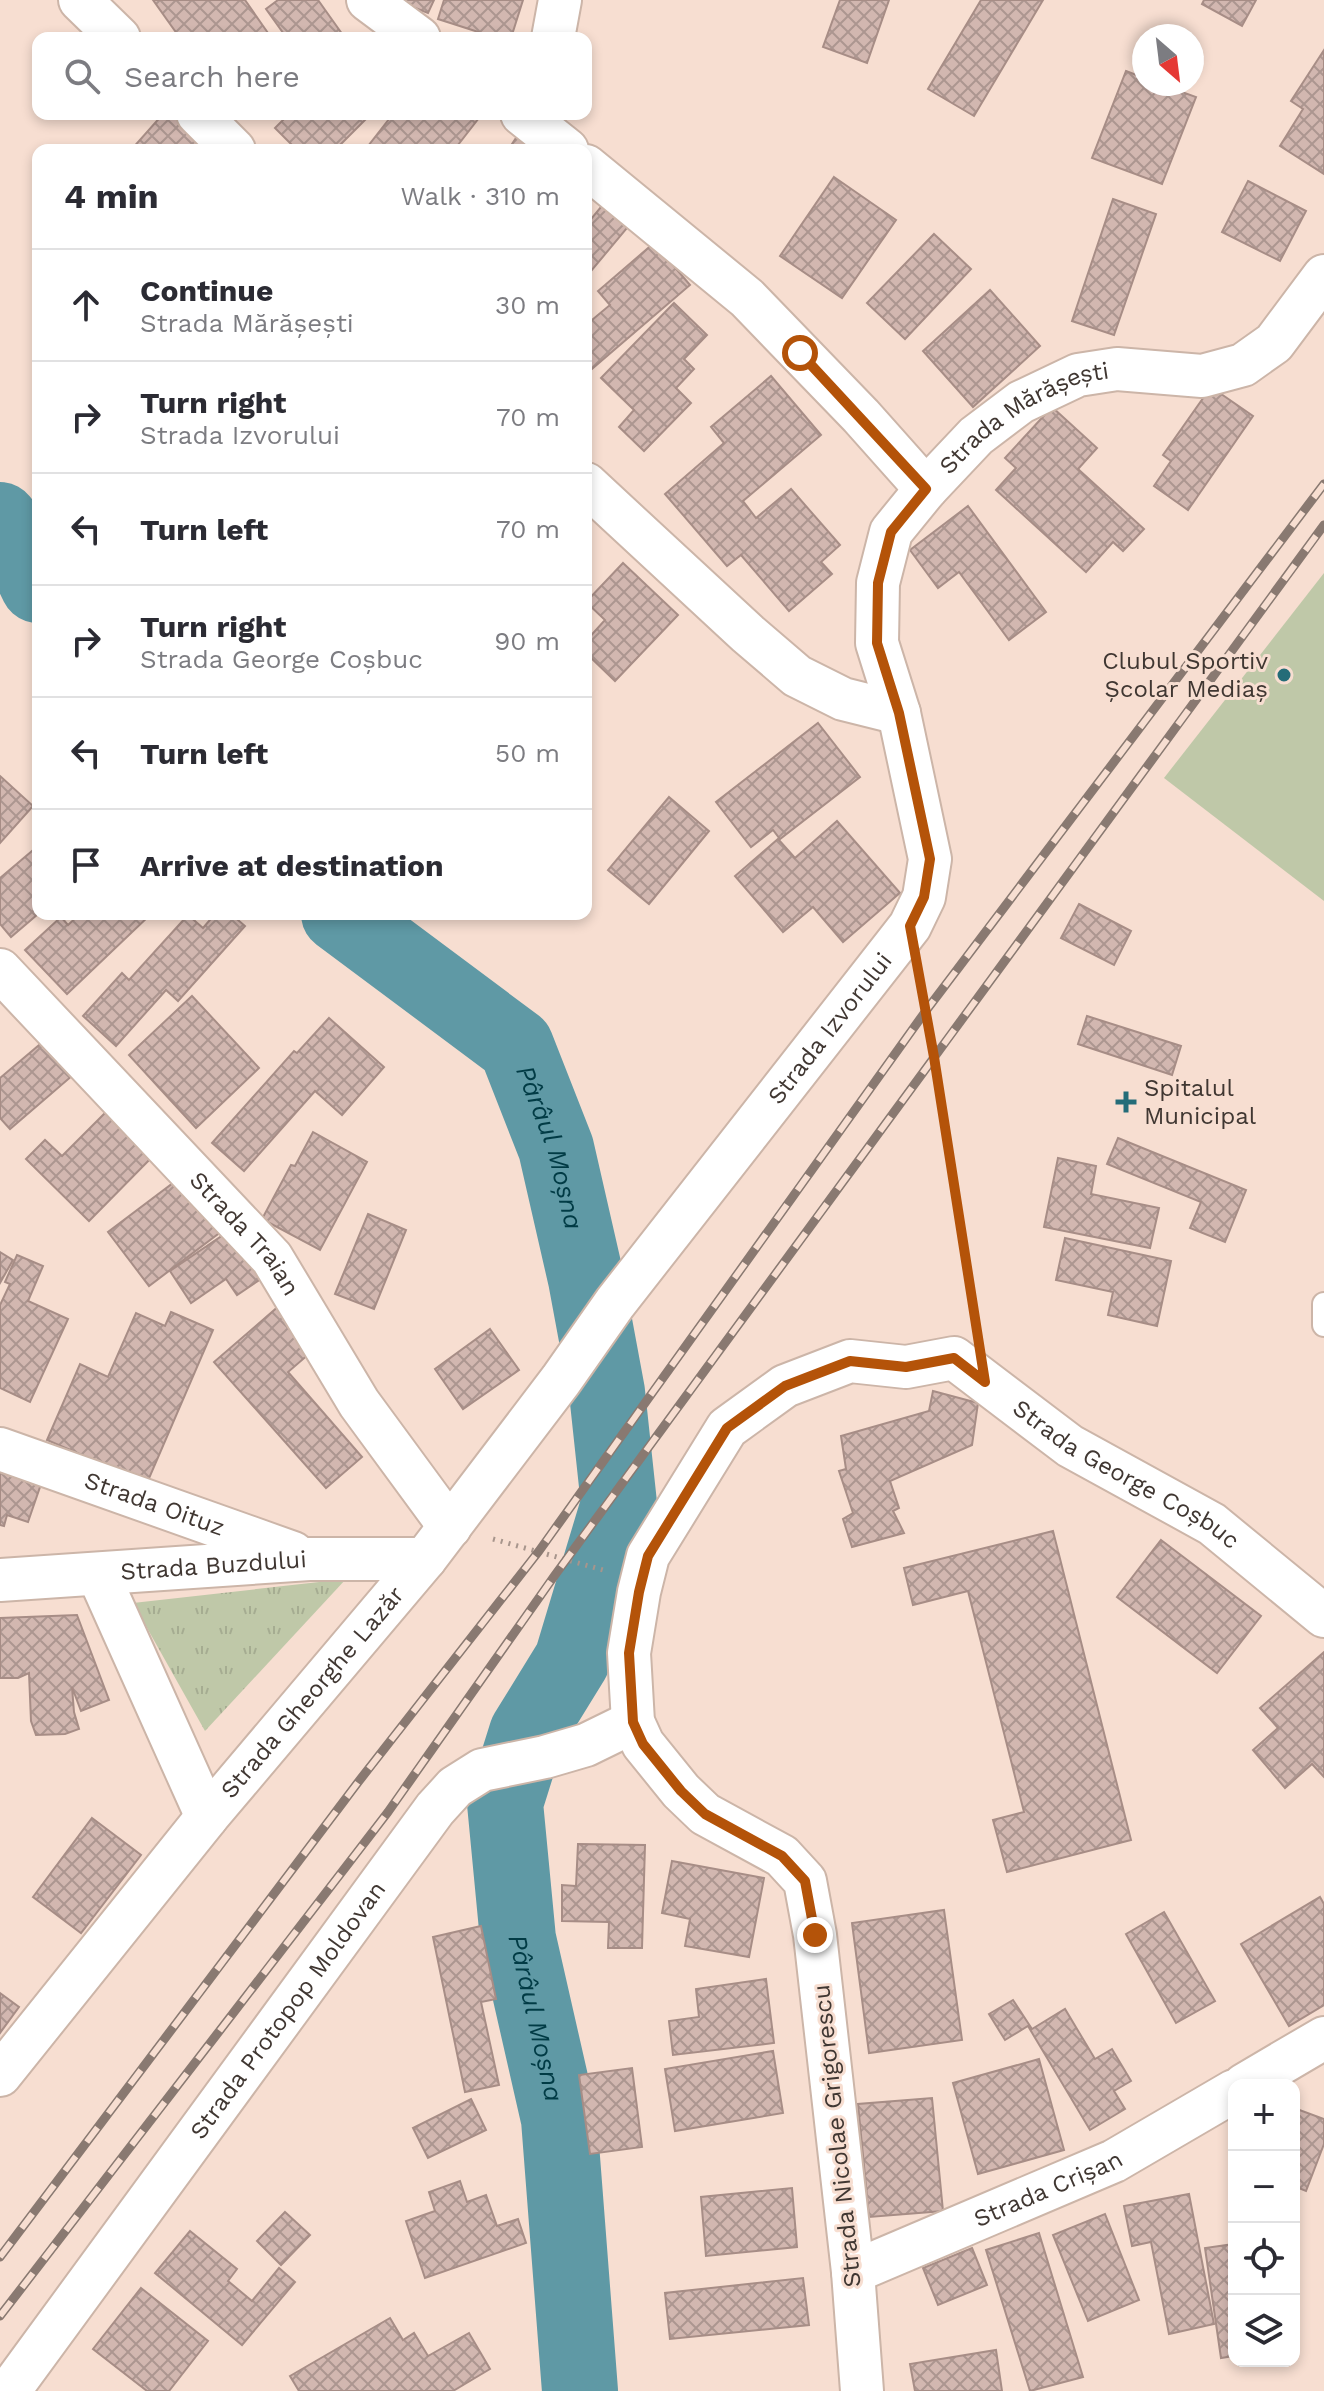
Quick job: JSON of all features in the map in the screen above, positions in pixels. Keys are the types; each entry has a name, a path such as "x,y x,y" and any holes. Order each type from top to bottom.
{"street":[{"path":"80,0 113,32"},
{"path":"368,0 411,32"},
{"path":"554,32 560,0"},
{"path":"204,120 228,144"},
{"path":"534,120 560,144"},
{"name":"Strada Mărășești","path":"592,171 747,298 861,416 926,489 976,436 998,419 1021,402 1078,375 1117,369 1202,376 1243,365 1274,343 1324,276"},
{"name":"Strada Izvorului","path":"615,1303 910,926 924,897 930,859 899,713 877,643 878,583 891,532 926,489"},
{"path":"592,490 797,676 843,699 899,713"},
{"name":"Strada Traian","path":"0,970 272,1258 359,1403 450,1527"},
{"name":"Strada Gheorghe Lazăr","path":"0,2075 207,1817 425,1559 561,1380 615,1303"},
{"name":"Strada George Coșbuc","path":"633,1722 629,1653 648,1556 727,1428 785,1386 850,1361 906,1367 954,1358 1070,1446 1212,1524 1324,1616"},
{"name":"Strada Oituz","path":"0,1449 309,1559"},
{"name":"Strada Buzdului","path":"0,1580 309,1559 425,1559"},
{"path":"98,1574 207,1817"},
{"name":"Strada Protopop Moldovan","path":"9,2391 435,1809 455,1787 482,1770 586,1745 633,1722"},
{"name":"Strada Nicolae Grigorescu","path":"633,1722 643,1744 681,1791 705,1814 782,1856 805,1881 815,1935 853,2272 862,2391"},
{"path":"1254,2079 1324,2038"},
{"name":"Strada Crișan","path":"853,2272 1114,2161 1228,2094"}],"lane":[{"path":"1324,1304 1324,1325"}],"path":[{"path":"910,926 934,1057 985,1382"},
{"path":"450,1527 609,1571"}],"green space":[{"name":"Clubul Sportiv Școlar Mediaș","path":"1324,573 1324,901 1164,778"},
{"path":"346,1579 205,1731 133,1603"}],"building":[{"path":"153,0 245,0 267,32 176,32"},
{"path":"278,0 318,0 341,32 282,32 266,9"},
{"path":"395,0 434,0 428,13"},
{"path":"444,0 523,0 513,32 478,32 438,19"},
{"path":"840,0 889,0 867,63 823,47"},
{"path":"981,0 1043,0 974,116 928,89"},
{"path":"1204,0 1256,0 1242,26 1202,4"},
{"path":"1324,50 1324,174 1280,146 1303,109 1291,101"},
{"path":"1126,71 1132,73 1132,96 1196,97 1162,184 1092,158"},
{"path":"158,120 190,120 206,134 198,144 136,144"},
{"path":"283,120 365,120 341,144 291,144 275,128"},
{"path":"388,120 477,120 459,144 370,144"},
{"path":"518,135 531,144 512,144"},
{"path":"834,177 896,220 842,298 780,256"},
{"path":"1248,181 1306,211 1280,261 1222,232"},
{"path":"1113,199 1156,214 1114,335 1072,321"},
{"path":"606,201 632,222 592,270 592,218"},
{"path":"934,234 971,269 905,339 867,303"},
{"path":"654,243 690,285 592,369 592,320 610,305 598,291"},
{"path":"990,290 1040,346 973,407 923,351"},
{"path":"674,303 707,335 684,359 694,369 676,388 691,403 644,451 619,427 634,410 601,378"},
{"path":"771,376 821,435 743,501 756,518 791,489 840,545 821,562 832,574 789,611 741,555 727,566 665,494 724,443 711,427"},
{"path":"1211,387 1253,416 1188,510 1154,486 1171,461 1163,455"},
{"path":"1052,407 1097,448 1078,469 1144,529 1123,551 1113,542 1086,572 996,490 1016,468 1005,458"},
{"path":"968,506 1046,612 1009,640 959,572 938,588 910,550"},
{"path":"623,563 678,615 615,681 592,659 592,634 605,620 592,608 592,596"},
{"path":"818,723 860,777 780,839 773,830 751,847 716,802"},
{"path":"0,776 32,807 0,843"},
{"path":"669,797 709,831 649,904 608,870"},
{"path":"837,821 900,893 843,942 813,907 783,932 735,876 778,839 795,858"},
{"path":"32,851 32,919 11,937 0,924 0,878"},
{"path":"1079,904 1131,931 1114,965 1061,938"},
{"path":"58,920 64,920 68,925 73,920 145,920 67,994 25,950"},
{"path":"183,920 194,920 203,928 210,920 238,920 245,926 178,1001 166,990 116,1046 83,1016 122,973 129,980"},
{"path":"192,996 259,1068 196,1128 129,1055"},
{"path":"1087,1016 1181,1046 1172,1075 1078,1044"},
{"path":"329,1018 384,1067 342,1115 315,1091 244,1171 212,1143 294,1051 297,1053"},
{"path":"51,1035 80,1069 10,1129 0,1118 0,1078"},
{"path":"116,1102 162,1147 89,1221 26,1159 45,1140 62,1156"},
{"path":"313,1132 367,1162 320,1250 262,1219"},
{"path":"1118,1138 1246,1190 1225,1242 1190,1228 1201,1202 1107,1164"},
{"path":"1058,1158 1096,1166 1091,1194 1159,1208 1150,1248 1044,1227"},
{"path":"185,1174 226,1228 149,1286 108,1232"},
{"path":"368,1214 406,1230 374,1309 335,1294"},
{"path":"232,1229 264,1277 237,1295 226,1279 191,1303 170,1271"},
{"path":"1065,1238 1171,1261 1157,1326 1108,1315 1113,1292 1056,1280"},
{"path":"0,1252 13,1260 0,1283"},
{"path":"17,1255 43,1266 28,1301 68,1319 30,1402 0,1388 0,1305 10,1284 5,1282"},
{"path":"280,1305 317,1347 288,1372 362,1457 326,1488 214,1362"},
{"path":"171,1312 213,1330 147,1483 47,1440 80,1364 108,1377 136,1313 165,1326"},
{"path":"490,1329 519,1370 463,1409 435,1369"},
{"path":"933,1391 978,1403 972,1445 890,1481 899,1508 893,1511 904,1533 852,1547 843,1519 853,1513 839,1471 846,1469 841,1436 929,1411"},
{"path":"0,1470 41,1484 28,1522 7,1515 4,1526 0,1525"},
{"path":"1053,1531 1131,1840 1007,1872 993,1820 1024,1812 968,1591 913,1605 904,1568"},
{"path":"1161,1540 1261,1616 1217,1673 1117,1597"},
{"path":"77,1615 109,1700 81,1711 72,1687 79,1729 65,1734 36,1735 31,1721 29,1673 18,1678 0,1678 0,1618"},
{"path":"1324,1652 1324,1777 1312,1764 1285,1788 1253,1750 1278,1728 1260,1708"},
{"path":"92,1818 141,1855 81,1933 33,1897"},
{"path":"578,1844 645,1845 642,1948 608,1948 609,1922 562,1921 562,1885 576,1886"},
{"path":"672,1861 764,1878 749,1957 685,1946 690,1919 662,1913"},
{"path":"1320,1897 1324,1904 1324,2005 1289,2026 1241,1944"},
{"path":"944,1910 962,2040 869,2053 852,1923"},
{"path":"1164,1912 1215,2001 1176,2023 1126,1934"},
{"path":"481,1926 496,1999 481,2002 499,2085 465,2092 433,1937"},
{"path":"766,1979 774,2043 673,2055 669,2021 699,2017 696,1989"},
{"path":"0,1993 19,2007 0,2033"},
{"path":"1013,2000 1032,2029 1065,2009 1095,2059 1112,2049 1131,2081 1114,2091 1125,2109 1090,2130 1028,2026 1005,2040 989,2014"},
{"path":"773,2051 783,2113 675,2131 665,2069"},
{"path":"1039,2059 1064,2150 978,2174 953,2083"},
{"path":"632,2068 642,2147 590,2154 579,2075"},
{"path":"932,2098 943,2211 869,2217 858,2104"},
{"path":"471,2099 486,2130 428,2158 413,2128"},
{"path":"1300,2110 1324,2119 1324,2144 1306,2191 1300,2188"},
{"path":"460,2181 467,2202 486,2195 497,2226 518,2219 526,2243 425,2278 406,2221 435,2211 429,2192"},
{"path":"792,2188 797,2247 706,2256 701,2197"},
{"path":"1189,2194 1214,2324 1169,2334 1151,2242 1132,2246 1124,2206"},
{"path":"285,2212 310,2235 281,2265 257,2241"},
{"path":"1105,2214 1139,2300 1088,2321 1053,2235"},
{"path":"190,2231 237,2269 228,2281 252,2301 279,2268 295,2282 242,2345 155,2273"},
{"path":"1039,2233 1083,2377 1030,2391 986,2250"},
{"path":"1228,2245 1228,2357 1221,2358 1205,2248"},
{"path":"972,2248 987,2285 938,2305 923,2268"},
{"path":"803,2278 809,2325 670,2339 665,2293"},
{"path":"141,2288 208,2341 169,2391 147,2391 93,2349"},
{"path":"390,2318 403,2340 414,2333 428,2356 469,2333 490,2369 453,2391 299,2391 290,2376"},
{"path":"996,2350 1002,2391 915,2391 910,2364"}],"waterway":[{"name":"Pârâul Moșna","path":"0,520 16,540 32,573"},
{"path":"347,920 516,1046 556,1148 586,1279 607,1392 619,1504 572,1660 527,1733 505,1803 518,1939 559,2119 580,2391"}],"railway":[{"path":"0,2257 359,1781 539,1551 925,1012 1324,484"},
{"path":"0,2316 388,1812 555,1575 1324,525"}],"place":[{"name":"Clubul Sportiv Școlar Mediaș","path":"1284,675"},
{"name":"Spitalul Municipal","path":"1126,1102"}],"route":[{"path":"800,353 926,489 891,532 878,583 877,643 899,713 930,859 924,897 910,926 934,1057 985,1382 954,1358 906,1367 850,1361 785,1386 727,1428 648,1556 629,1653 633,1722 643,1744 681,1791 705,1814 782,1856 805,1881 815,1935"}]}
